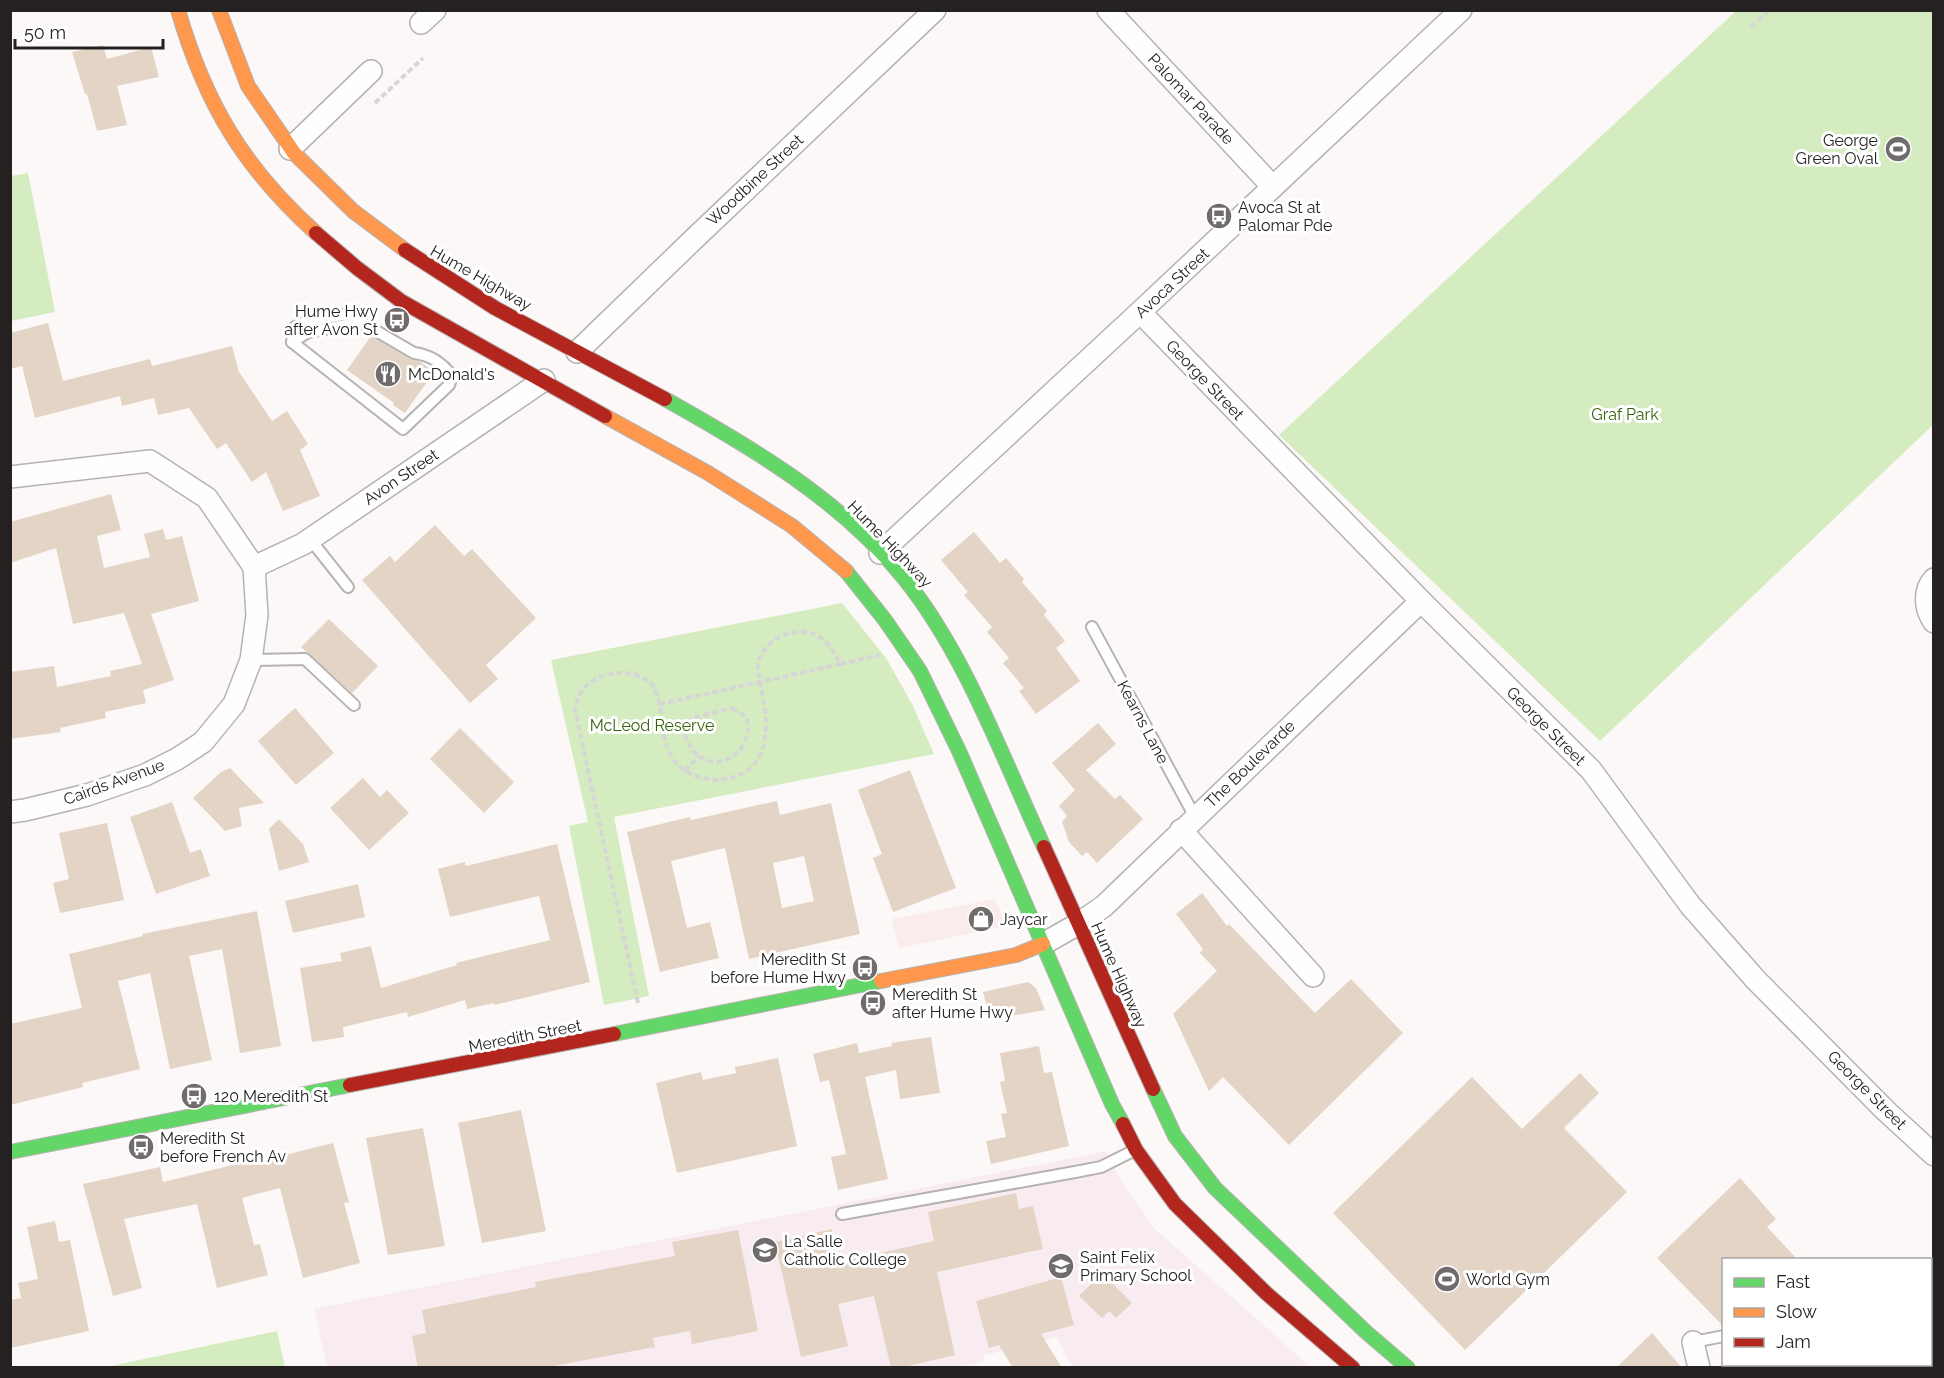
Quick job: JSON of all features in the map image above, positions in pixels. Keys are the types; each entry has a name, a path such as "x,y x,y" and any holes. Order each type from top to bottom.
{"main road":[{"path":"178,10 200,78 236,142 267,181 314,230 376,284 401,301 708,473 792,526 848,573 885,620 920,671 959,751 1112,1104 1175,1204 1266,1293 1353,1368"},
{"name":"Hume Highway","path":"219,10 223,29 245,84 271,124 308,169 364,220 422,264 483,301 716,428 826,503 857,529 916,591 941,629 967,679 1077,924 1167,1133 1215,1188 1349,1316 1408,1368"},
{"name":"Meredith Street","path":"10,1152 1016,955 1043,944"}],"street":[{"name":"Woodbine Street","path":"577,352 935,10"},
{"name":"Palomar Parade","path":"1108,10 1273,188"},
{"name":"Avoca Street","path":"880,553 1461,10"},
{"path":"290,149 371,71"},
{"name":"George Street","path":"1140,312 1421,601 1591,770 1690,905 1755,979 1886,1111 1933,1153"},
{"name":"Avon Street","path":"254,567 310,539 544,380"},
{"path":"10,477 150,461 207,498 254,567"},
{"name":"Cairds Avenue","path":"10,812 87,795 146,775 203,742 234,704 251,660 257,615 254,567"},
{"path":"1934,579 1930,582 1926,598 1929,614 1934,622"},
{"name":"The Boulevarde","path":"1043,944 1104,906 1421,601"},
{"name":"Kearns Lane","path":"1188,824 1312,976"},
{"path":"1693,1342 1699,1368"}],"lane":[{"path":"347,314 414,353 426,354 445,367 452,376 449,385 403,429 292,342 295,327 305,322 347,314"},
{"path":"310,539 348,587"},
{"name":"Kearns Lane","path":"1092,627 1188,824"},
{"path":"251,660 305,658 354,705"},
{"path":"842,1214 1101,1167 1140,1147"},
{"path":"1693,1342 1722,1336"}],"path":[{"path":"1751,27 1769,10"},
{"path":"375,104 423,58"},
{"path":"638,1003 575,710 583,689 592,681 617,673 637,675 647,681 654,687 660,704 665,743 672,758 685,771 705,780 728,778 739,774 758,758 765,741 766,721 758,664 773,640 783,635 799,632 814,634 825,640 841,664"},
{"path":"660,704 887,654"},
{"path":"732,708 745,717 748,732 739,753 723,760 710,760 699,756 691,748 684,732 692,718 732,708"},
{"path":"685,771 699,756"}],"shaded area":[{"path":"995,899 1005,923 1002,927 899,948 892,919"},
{"path":"1106,1151 1122,1182 1154,1228 1311,1367 1072,1367 1057,1337 983,1356 984,1361 957,1368 327,1367 314,1309"}],"green space":[{"name":"Graf Park","path":"1736,11 1933,11 1933,425 1600,741 1279,435"},
{"path":"28,173 55,312 11,321 11,176"},
{"name":"McLeod Reserve","path":"842,603 886,658 912,704 934,754 614,817 649,996 604,1005 569,826 588,822 551,660"},
{"path":"277,1331 285,1367 106,1367"}],"building":[{"path":"103,45 107,59 151,47 159,77 117,86 127,125 97,131 72,52"},
{"path":"48,323 63,381 150,359 152,366 232,346 239,372 272,421 287,411 308,444 300,450 320,496 283,511 266,472 252,482 226,443 217,449 189,408 158,415 154,398 122,406 120,396 35,418 22,366 10,369 10,333"},
{"name":"McDonald's","path":"371,336 410,359 419,361 434,372 405,413 347,370"},
{"path":"111,494 121,530 97,536 104,568 150,557 144,534 163,529 166,540 182,536 199,601 151,614 174,680 143,690 146,703 105,712 106,718 60,728 61,732 10,739 10,672 54,666 57,687 111,676 110,671 142,664 124,613 73,624 56,548 10,563 10,522"},
{"path":"435,525 464,556 472,549 536,618 486,665 498,679 470,703 362,580 390,556 395,562"},
{"path":"974,532 1000,563 1006,558 1024,579 1022,582 1047,611 1044,615 1065,641 1056,648 1080,681 1036,714 1019,691 1024,688 1003,663 1009,658 987,632 992,627 964,595 968,592 941,560"},
{"path":"329,619 378,666 352,693 301,647"},
{"path":"295,708 334,753 296,785 258,741"},
{"path":"1098,723 1116,744 1086,770 1115,799 1120,795 1143,819 1097,863 1087,852 1082,856 1069,842 1062,822 1067,816 1059,806 1075,790 1052,763"},
{"path":"460,728 514,782 484,813 430,759"},
{"path":"230,768 264,803 239,808 242,826 225,831 193,798 221,772"},
{"path":"910,770 956,888 893,912 873,858 882,854 858,790"},
{"path":"363,778 380,797 387,790 409,813 369,850 330,808"},
{"path":"777,801 780,815 831,803 860,934 749,959 725,848 671,861 687,928 710,922 719,958 660,972 627,832 690,817 691,820","holes":["804,856 814,901 782,908 773,863"]},
{"path":"172,802 190,853 201,849 210,876 156,894 130,817"},
{"path":"279,819 303,844 309,862 279,871 269,829"},
{"path":"107,823 124,900 60,913 53,883 69,879 59,833"},
{"path":"557,844 590,982 494,1005 494,1003 467,1009 465,1000 408,1017 407,1012 343,1027 344,1037 312,1042 300,968 342,961 340,953 371,946 381,988 457,965 456,963 550,940 539,896 450,917 438,869 465,862 466,866"},
{"path":"358,884 365,917 293,933 285,901"},
{"path":"1202,893 1227,926 1229,924 1315,1013 1351,979 1403,1033 1289,1145 1223,1077 1209,1091 1173,1014 1217,971 1200,953 1203,949 1176,914"},
{"path":"257,911 281,1046 240,1053 222,949 189,956 212,1060 170,1069 150,973 118,981 140,1069 82,1083 83,1087 10,1105 10,1024 82,1008 69,954 143,936 142,934"},
{"path":"1028,982 1036,988 1045,1010 1005,1017 1003,1008 988,1011 983,992"},
{"path":"931,1037 940,1093 900,1099 896,1070 865,1077 888,1179 838,1190 831,1157 846,1154 829,1080 820,1082 813,1054 857,1043 859,1053 892,1046 891,1043"},
{"path":"1039,1046 1044,1073 1052,1072 1069,1146 991,1164 986,1141 1006,1137 1001,1114 1007,1113 1000,1082 1005,1081 1000,1053"},
{"path":"778,1058 797,1146 677,1173 656,1083 701,1072 703,1080 736,1073 735,1067"},
{"path":"1580,1073 1599,1093 1564,1128 1627,1192 1465,1350 1333,1213 1472,1077 1522,1129"},
{"path":"521,1110 546,1231 482,1243 458,1123"},
{"path":"423,1128 445,1246 388,1255 366,1138"},
{"path":"333,1143 349,1202 344,1203 360,1263 303,1278 280,1188 242,1198 254,1245 260,1244 268,1275 217,1288 197,1204 124,1219 142,1288 113,1296 83,1184 160,1167 163,1182"},
{"path":"1740,1178 1776,1219 1767,1227 1796,1258 1722,1258 1722,1325 1657,1258"},
{"path":"1016,1193 1019,1209 1033,1206 1043,1249 937,1272 955,1355 891,1368 874,1296 838,1304 848,1346 801,1357 775,1242 832,1229 839,1262 934,1241 928,1212"},
{"path":"55,1221 59,1242 70,1240 89,1331 10,1348 10,1300 21,1298 18,1283 38,1279 27,1227"},
{"path":"738,1230 758,1331 692,1344 690,1331 653,1338 655,1347 543,1368 418,1368 412,1336 426,1333 422,1310 536,1287 535,1282 675,1256 672,1242"},
{"path":"1102,1273 1132,1303 1116,1318 1109,1311 1102,1318 1079,1296"},
{"path":"1061,1277 1074,1325 1041,1334 1062,1368 1013,1368 999,1345 989,1348 976,1301"},
{"path":"1652,1333 1682,1368 1616,1368"}],"traffic: fast":[{"path":"665,399 762,456 823,499 852,523 903,577 925,607 964,673 1044,847"},
{"path":"846,571 885,620 920,671 959,751 1112,1104 1123,1124"},
{"path":"614,1034 881,981"},
{"path":"10,1152 350,1085"},
{"path":"1153,1089 1175,1136 1215,1188 1366,1332 1408,1368"}],"traffic: slow":[{"path":"178,10 201,75 230,132 267,183 316,233"},
{"path":"219,10 248,86 294,153 353,211 405,250"},
{"path":"605,416 708,473 792,526 846,571"},
{"path":"881,981 1016,955 1043,944"}],"traffic: jam":[{"path":"316,233 401,301 605,416"},
{"path":"405,250 495,308 665,399"},
{"path":"1044,847 1153,1089"},
{"path":"350,1085 614,1034"},
{"path":"1123,1124 1136,1150 1175,1204 1266,1293 1353,1368"}],"place":[{"name":"George Green Oval","path":"1898,149"},
{"name":"Avoca St at Palomar Pde","path":"1219,216"},
{"name":"Hume Hwy after Avon St","path":"397,320"},
{"name":"McDonald's","path":"388,374"},
{"name":"Jaycar","path":"981,919"},
{"name":"Meredith St before Hume Hwy","path":"865,968"},
{"name":"Meredith St after Hume Hwy","path":"873,1003"},
{"name":"120 Meredith St","path":"194,1096"},
{"name":"Meredith St before French Av","path":"141,1147"},
{"name":"La Salle Catholic College","path":"765,1250"},
{"name":"Saint Felix Primary School","path":"1061,1266"},
{"name":"World Gym","path":"1447,1279"}]}
